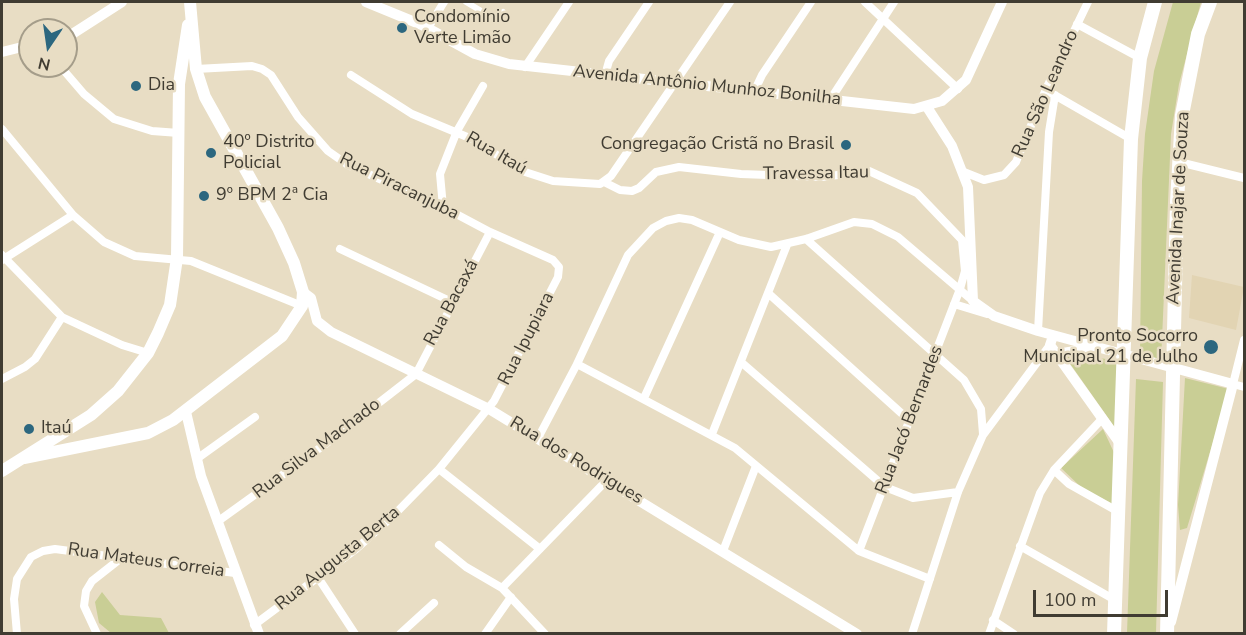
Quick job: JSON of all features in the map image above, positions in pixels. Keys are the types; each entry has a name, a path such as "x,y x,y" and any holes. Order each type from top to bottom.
{"main road":[{"path":"1114,632 1131,139 1140,58 1155,2"},
{"name":"Avenida Inajar de Souza","path":"1168,633 1172,369 1182,115 1189,72 1210,2"},
{"path":"24,458 148,433 186,412 282,336 302,306 303,292 300,278 278,228 222,129 203,90 196,69 190,7"},
{"path":"2,471 91,415 118,391 148,353 170,305 177,258 180,62 190,7"},
{"path":"179,94 189,84 196,84 203,90"},
{"path":"65,431 66,441 74,448"}],"street":[{"path":"78,30 122,2"},
{"name":"Avenida Antônio Munhoz Bonilha","path":"366,2 428,28 475,54 525,68 914,109 942,101 958,89 972,70 1002,2"},
{"path":"428,28 444,2"},
{"path":"466,2 488,15 498,16 503,12"},
{"path":"525,68 570,2"},
{"path":"605,75 609,61 649,2"},
{"path":"604,182 730,2"},
{"path":"754,92 762,75 811,2"},
{"path":"865,2 958,89"},
{"path":"830,100 894,2"},
{"name":"Rua São Leandro","path":"964,172 984,180 1004,175 1016,162 1046,89 1088,2"},
{"path":"1077,24 1140,58"},
{"path":"2,52 18,48"},
{"name":"Rua Piracanjuba","path":"196,69 252,66 262,69 271,75 298,117 328,151 348,165 443,207 490,232 553,260 559,267"},
{"name":"Rua Itaú","path":"351,75 412,114 457,131 507,163 538,178 571,183 604,182"},
{"path":"70,78 84,94 114,119 152,131 179,133"},
{"path":"443,207 440,174 457,131 483,86"},
{"path":"1046,89 1131,139"},
{"path":"1038,331 1049,132 1055,95"},
{"path":"927,107 946,135 964,172 971,212 973,301"},
{"path":"2,129 73,215 104,242 117,250 150,259 177,258 191,261 302,306"},
{"path":"1179,162 1245,178"},
{"name":"Travessa Itau","path":"604,182 620,190 632,191 639,188 656,172 679,167 741,174 822,177 875,172 917,193 962,240 966,271 960,289"},
{"path":"73,215 3,258 62,317 122,345 148,353"},
{"path":"538,438 577,364 620,269 639,240 653,228 679,218 692,220 755,245 771,247 806,239 854,222 872,224 898,237 994,316"},
{"path":"644,398 720,231"},
{"name":"Rua Bacaxá","path":"416,374 490,232"},
{"path":"806,239 964,380 981,409 983,435"},
{"path":"712,434 787,244"},
{"path":"340,249 452,302"},
{"name":"Rua Ipupiara","path":"489,409 558,277 559,267"},
{"name":"Rua Jacó Bernardes","path":"858,551 885,487 960,289"},
{"name":"Rua dos Rodrigues","path":"303,292 311,298 313,313 323,327 489,409 857,633"},
{"path":"768,293 910,421"},
{"path":"954,304 1038,331 1054,345 1101,420 1119,442"},
{"path":"2,379 25,367 35,358 62,317"},
{"path":"1168,633 1239,385 1245,340"},
{"path":"1054,345 1096,347 1239,385"},
{"path":"1054,345 1096,347"},
{"path":"912,633 958,492 983,435 1054,345"},
{"path":"741,362 885,487 913,498 958,492"},
{"path":"577,364 712,434 756,466 858,551 930,579"},
{"name":"Rua Silva Machado","path":"217,522 322,447 416,374"},
{"name":"Rua Augusta Berta","path":"257,629 393,516 439,469 489,409"},
{"path":"186,412 217,522 257,629"},
{"path":"198,458 255,417"},
{"path":"989,633 1040,494 1054,470 1101,420"},
{"path":"723,551 756,466"},
{"path":"439,469 540,549"},
{"path":"1054,470 1069,484 1117,511"},
{"path":"502,588 607,480"},
{"path":"439,545 466,567 502,588 545,633"},
{"path":"1020,546 1115,600"},
{"name":"Rua Mateus Correia","path":"17,633 14,598 17,579 31,557 55,549 235,573"},
{"path":"97,633 84,606 86,591 92,581 120,559"},
{"path":"319,579 356,633"},
{"path":"485,633 511,597"},
{"path":"400,633 434,603"},
{"path":"993,620 1014,633"}],"shaded area":[{"path":"1192,275 1244,287 1236,330 1189,318"}],"green space":[{"path":"1173,2 1201,2 1179,84 1171,134 1161,362 1140,356 1142,181 1145,134 1154,71"},
{"path":"1077,354 1123,362 1118,432 1064,355"},
{"path":"1185,378 1229,389 1187,528 1180,530 1178,505"},
{"path":"1136,379 1163,382 1156,633 1127,633"},
{"path":"1103,429 1117,459 1115,505 1083,489 1061,468"},
{"path":"102,592 120,615 161,618 169,633 111,633 99,623 95,602"}],"place":[{"name":"Condomínio Verte Limão","path":"402,28"},
{"name":"Dia","path":"136,86"},
{"name":"Congregação Cristã no Brasil","path":"846,145"},
{"name":"40º Distrito Policial","path":"211,153"},
{"name":"9º BPM 2ª Cia","path":"204,196"},
{"name":"Pronto Socorro Municipal 21 de Julho","path":"1211,347"},
{"name":"Itaú","path":"29,429"}]}
